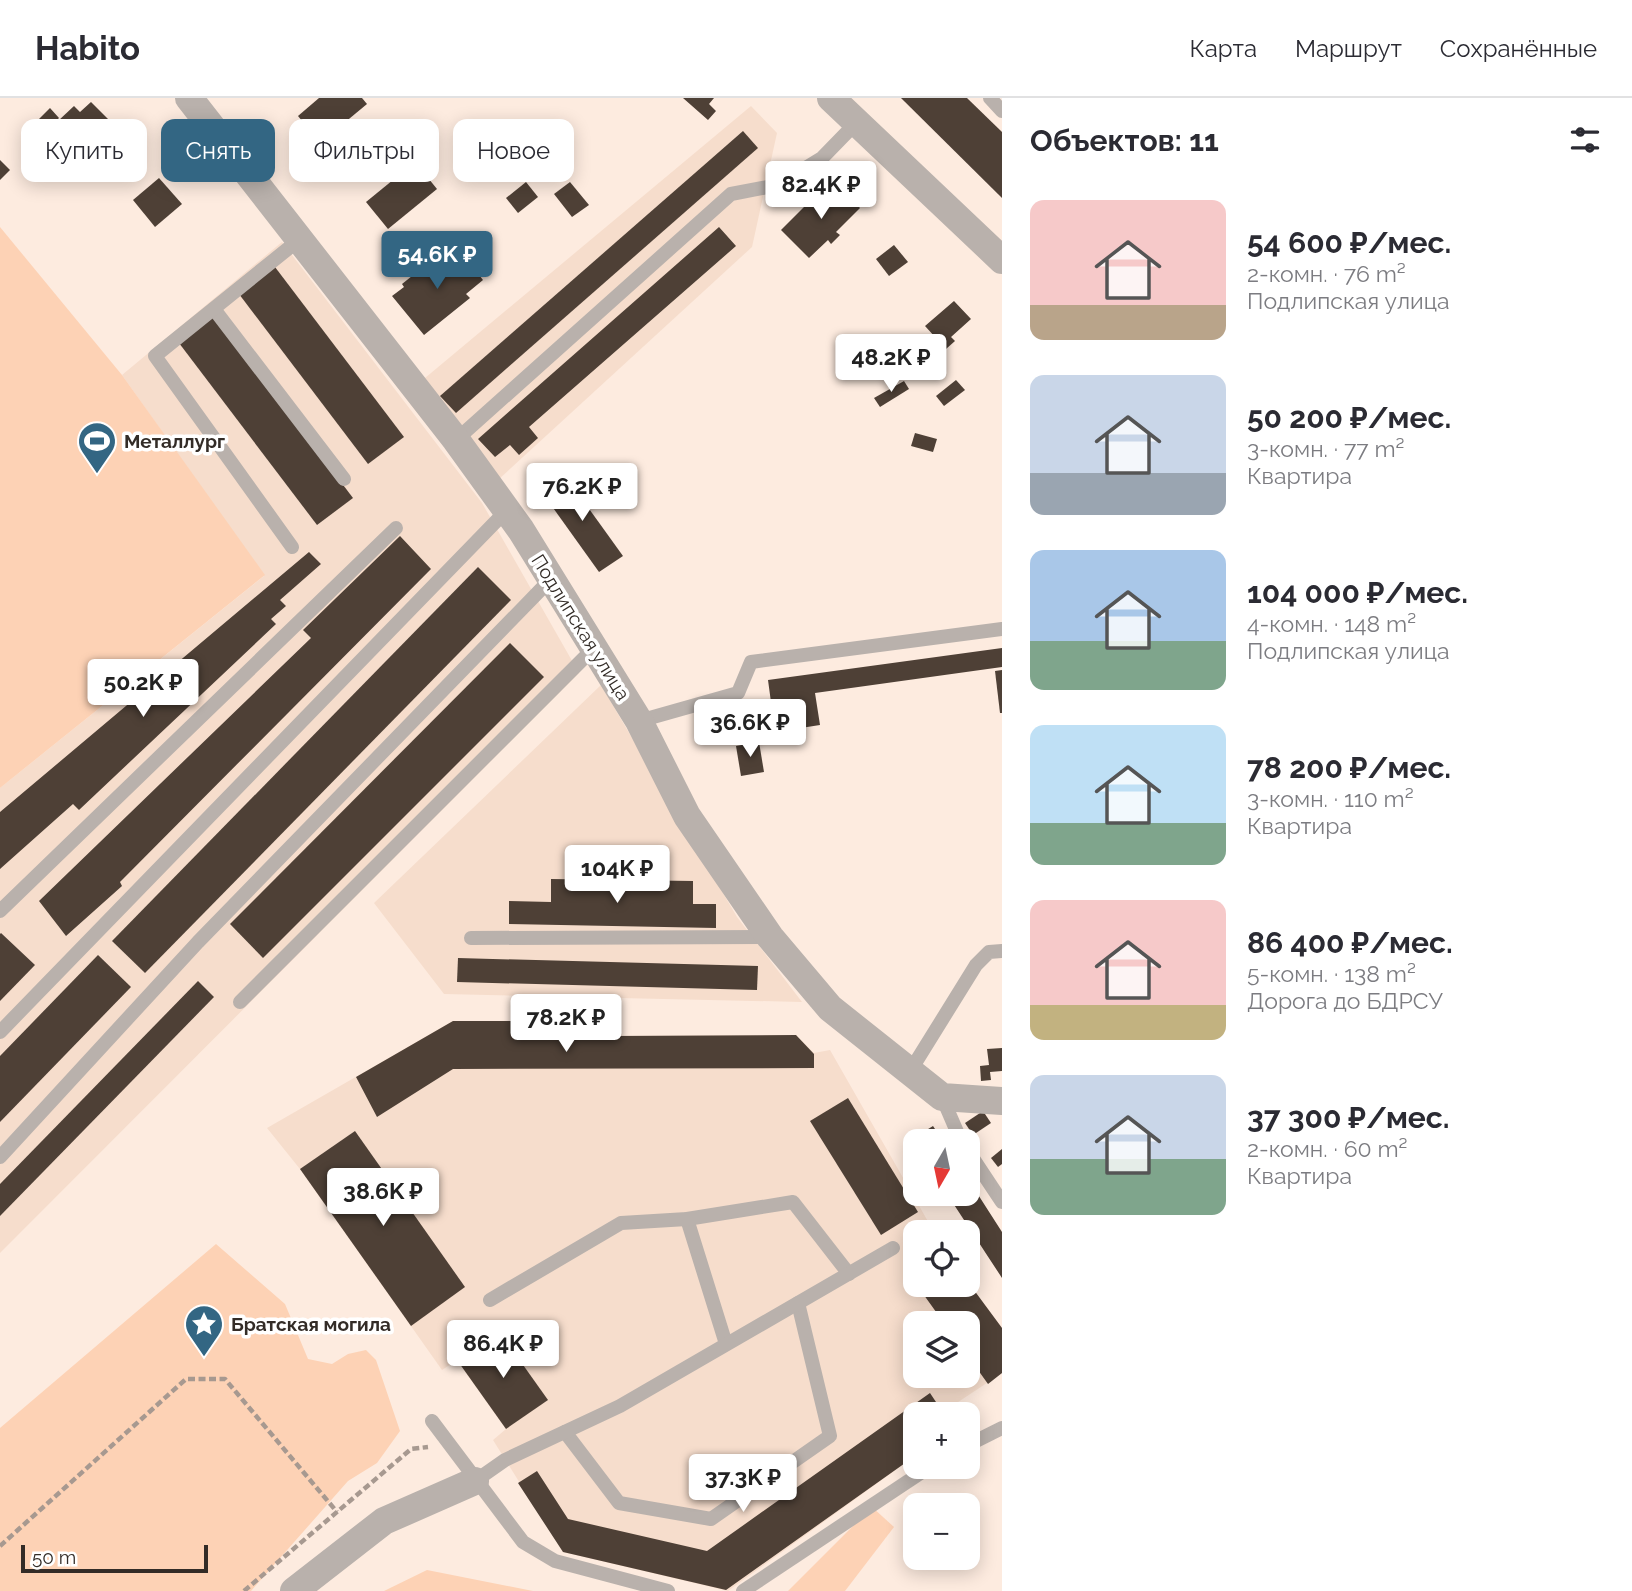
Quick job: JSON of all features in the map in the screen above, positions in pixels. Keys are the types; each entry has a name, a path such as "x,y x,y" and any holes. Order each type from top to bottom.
{"street":[{"name":"Подлипская улица","path":"189,98 457,440 507,510 639,721 687,817 770,937 830,1007 942,1097"},
{"path":"831,98 1002,260"},
{"path":"942,1097 1002,1101"},
{"path":"294,1591 384,1521 475,1481"}],"lane":[{"path":"990,98 1002,111"},
{"path":"457,440 732,194 778,185 821,158 857,122"},
{"path":"292,547 155,356 300,239"},
{"path":"214,309 344,479"},
{"path":"0,1032 507,510"},
{"path":"0,911 396,528"},
{"path":"0,1157 198,942 551,579"},
{"path":"639,721 738,693 751,662 1002,629"},
{"path":"240,1002 593,649"},
{"path":"471,937 770,937"},
{"path":"909,1073 976,965 989,952 1002,950"},
{"path":"942,1097 956,1129"},
{"path":"980,1169 1002,1202"},
{"path":"490,1300 621,1223 687,1219 793,1202 849,1273"},
{"path":"687,1219 726,1345"},
{"path":"475,1481 505,1460 620,1406 893,1248"},
{"path":"565,1432 619,1503 711,1519 830,1436 798,1303"},
{"path":"432,1421 523,1542 555,1561 668,1591"},
{"path":"980,1439 1002,1428"},
{"path":"743,1591 911,1479"}],"path":[{"path":"0,1546 186,1379 225,1378 337,1512"},
{"path":"244,1591 411,1449 450,1445"}],"shaded area":[{"path":"751,106 777,133 752,247 498,480 425,378"},
{"name":"Металлург","path":"0,227 122,375 265,575 0,788"},
{"path":"282,242 482,503 579,673 0,1253 0,788 264,576 122,375"},
{"path":"601,685 737,917 802,1002 444,994 374,903"},
{"path":"453,1021 612,1021 612,1036 796,1035 814,1053 830,1050 903,1178 903,1206 919,1206 927,1220 903,1220 903,1297 979,1297 1002,1328 1002,1373 980,1388 980,1311 903,1311 903,1388 979,1388 958,1402 903,1402 903,1465 728,1591 563,1552 493,1440 506,1429 457,1360 442,1370 300,1169 267,1128"},
{"path":"216,1244 285,1304 308,1359 332,1364 348,1354 366,1350 376,1360 400,1431 377,1463 348,1481 251,1591 0,1591 0,1428"},
{"path":"872,1507 894,1527 845,1591 788,1591"},
{"path":"427,1570 533,1591 384,1591"}],"building":[{"path":"319,98 362,98 367,104 349,119 300,119 298,116"},
{"path":"683,98 714,98 709,104 716,111 708,120"},
{"path":"901,98 967,98 1002,132 1002,198"},
{"path":"91,102 108,119 60,119 74,106 80,112"},
{"path":"50,108 59,118 58,119 39,119"},
{"path":"743,131 758,148 456,413 440,396"},
{"path":"0,160 10,170 0,180"},
{"path":"159,178 182,204 155,227 133,200"},
{"path":"390,182 431,182 437,189 388,229 366,202"},
{"path":"526,182 538,197 518,213 506,198"},
{"path":"570,182 589,205 572,217 554,194"},
{"path":"836,183 860,208 836,232 840,235 831,244 828,240 809,258 781,230 813,198 817,202"},
{"path":"719,227 736,246 529,427 538,438 519,455 510,445 495,457 478,439"},
{"path":"894,245 908,262 889,276 876,259"},
{"path":"442,252 449,262 461,252 483,280 466,294 470,298 424,335 392,296 404,287 402,284"},
{"path":"275,267 404,437 368,464 239,294"},
{"path":"954,301 971,319 951,337 955,341 946,349 925,326"},
{"path":"215,316 353,498 317,525 179,343"},
{"path":"956,380 965,390 944,406 936,396"},
{"path":"904,381 909,389 880,407 874,398"},
{"path":"915,433 937,439 933,452 911,446"},
{"path":"564,474 623,556 599,572 541,491"},
{"path":"400,536 431,569 120,882 122,886 66,936 39,901 311,638 303,630"},
{"path":"309,552 321,564 280,600 286,606 271,619 276,624 79,810 73,804 0,869 0,812"},
{"path":"478,567 511,600 145,973 112,941"},
{"path":"510,643 544,677 263,958 230,924"},
{"path":"1002,648 1002,667 815,693 820,725 775,732 768,680"},
{"path":"1002,670 1002,713 1000,713 995,671"},
{"path":"759,742 764,772 741,776 736,746"},
{"path":"551,879 693,881 693,904 716,904 716,928 509,924 509,901 551,902"},
{"path":"0,934 35,965 0,1001"},
{"path":"98,955 131,987 0,1122 0,1056"},
{"path":"458,958 758,966 757,990 457,982"},
{"path":"198,981 214,997 0,1216 0,1184"},
{"path":"453,1021 612,1021 612,1036 796,1035 814,1054 814,1068 453,1069 377,1117 356,1077"},
{"path":"1002,1048 1002,1071 990,1072 991,1080 981,1081 980,1066 989,1065 987,1049"},
{"path":"848,1098 903,1188 903,1206 914,1206 918,1212 881,1235 810,1121"},
{"path":"983,1111 991,1123 980,1130 969,1129 965,1123"},
{"path":"355,1131 465,1287 411,1326 300,1169"},
{"path":"1002,1149 1002,1164 998,1167 991,1158"},
{"path":"980,1198 1002,1232 1002,1278 980,1244 980,1220 964,1220 955,1206 980,1206"},
{"path":"925,1297 979,1297 1002,1328 1002,1373 988,1384 980,1373 980,1311 935,1311"},
{"path":"499,1331 548,1400 506,1429 457,1360"},
{"path":"930,1393 936,1402 917,1402"},
{"path":"903,1412 903,1465 726,1590 563,1552 518,1483 537,1471 568,1519 707,1551"}],"place":[{"name":"Металлург","path":"97,475"},
{"name":"Братская могила","path":"204,1358"}]}
